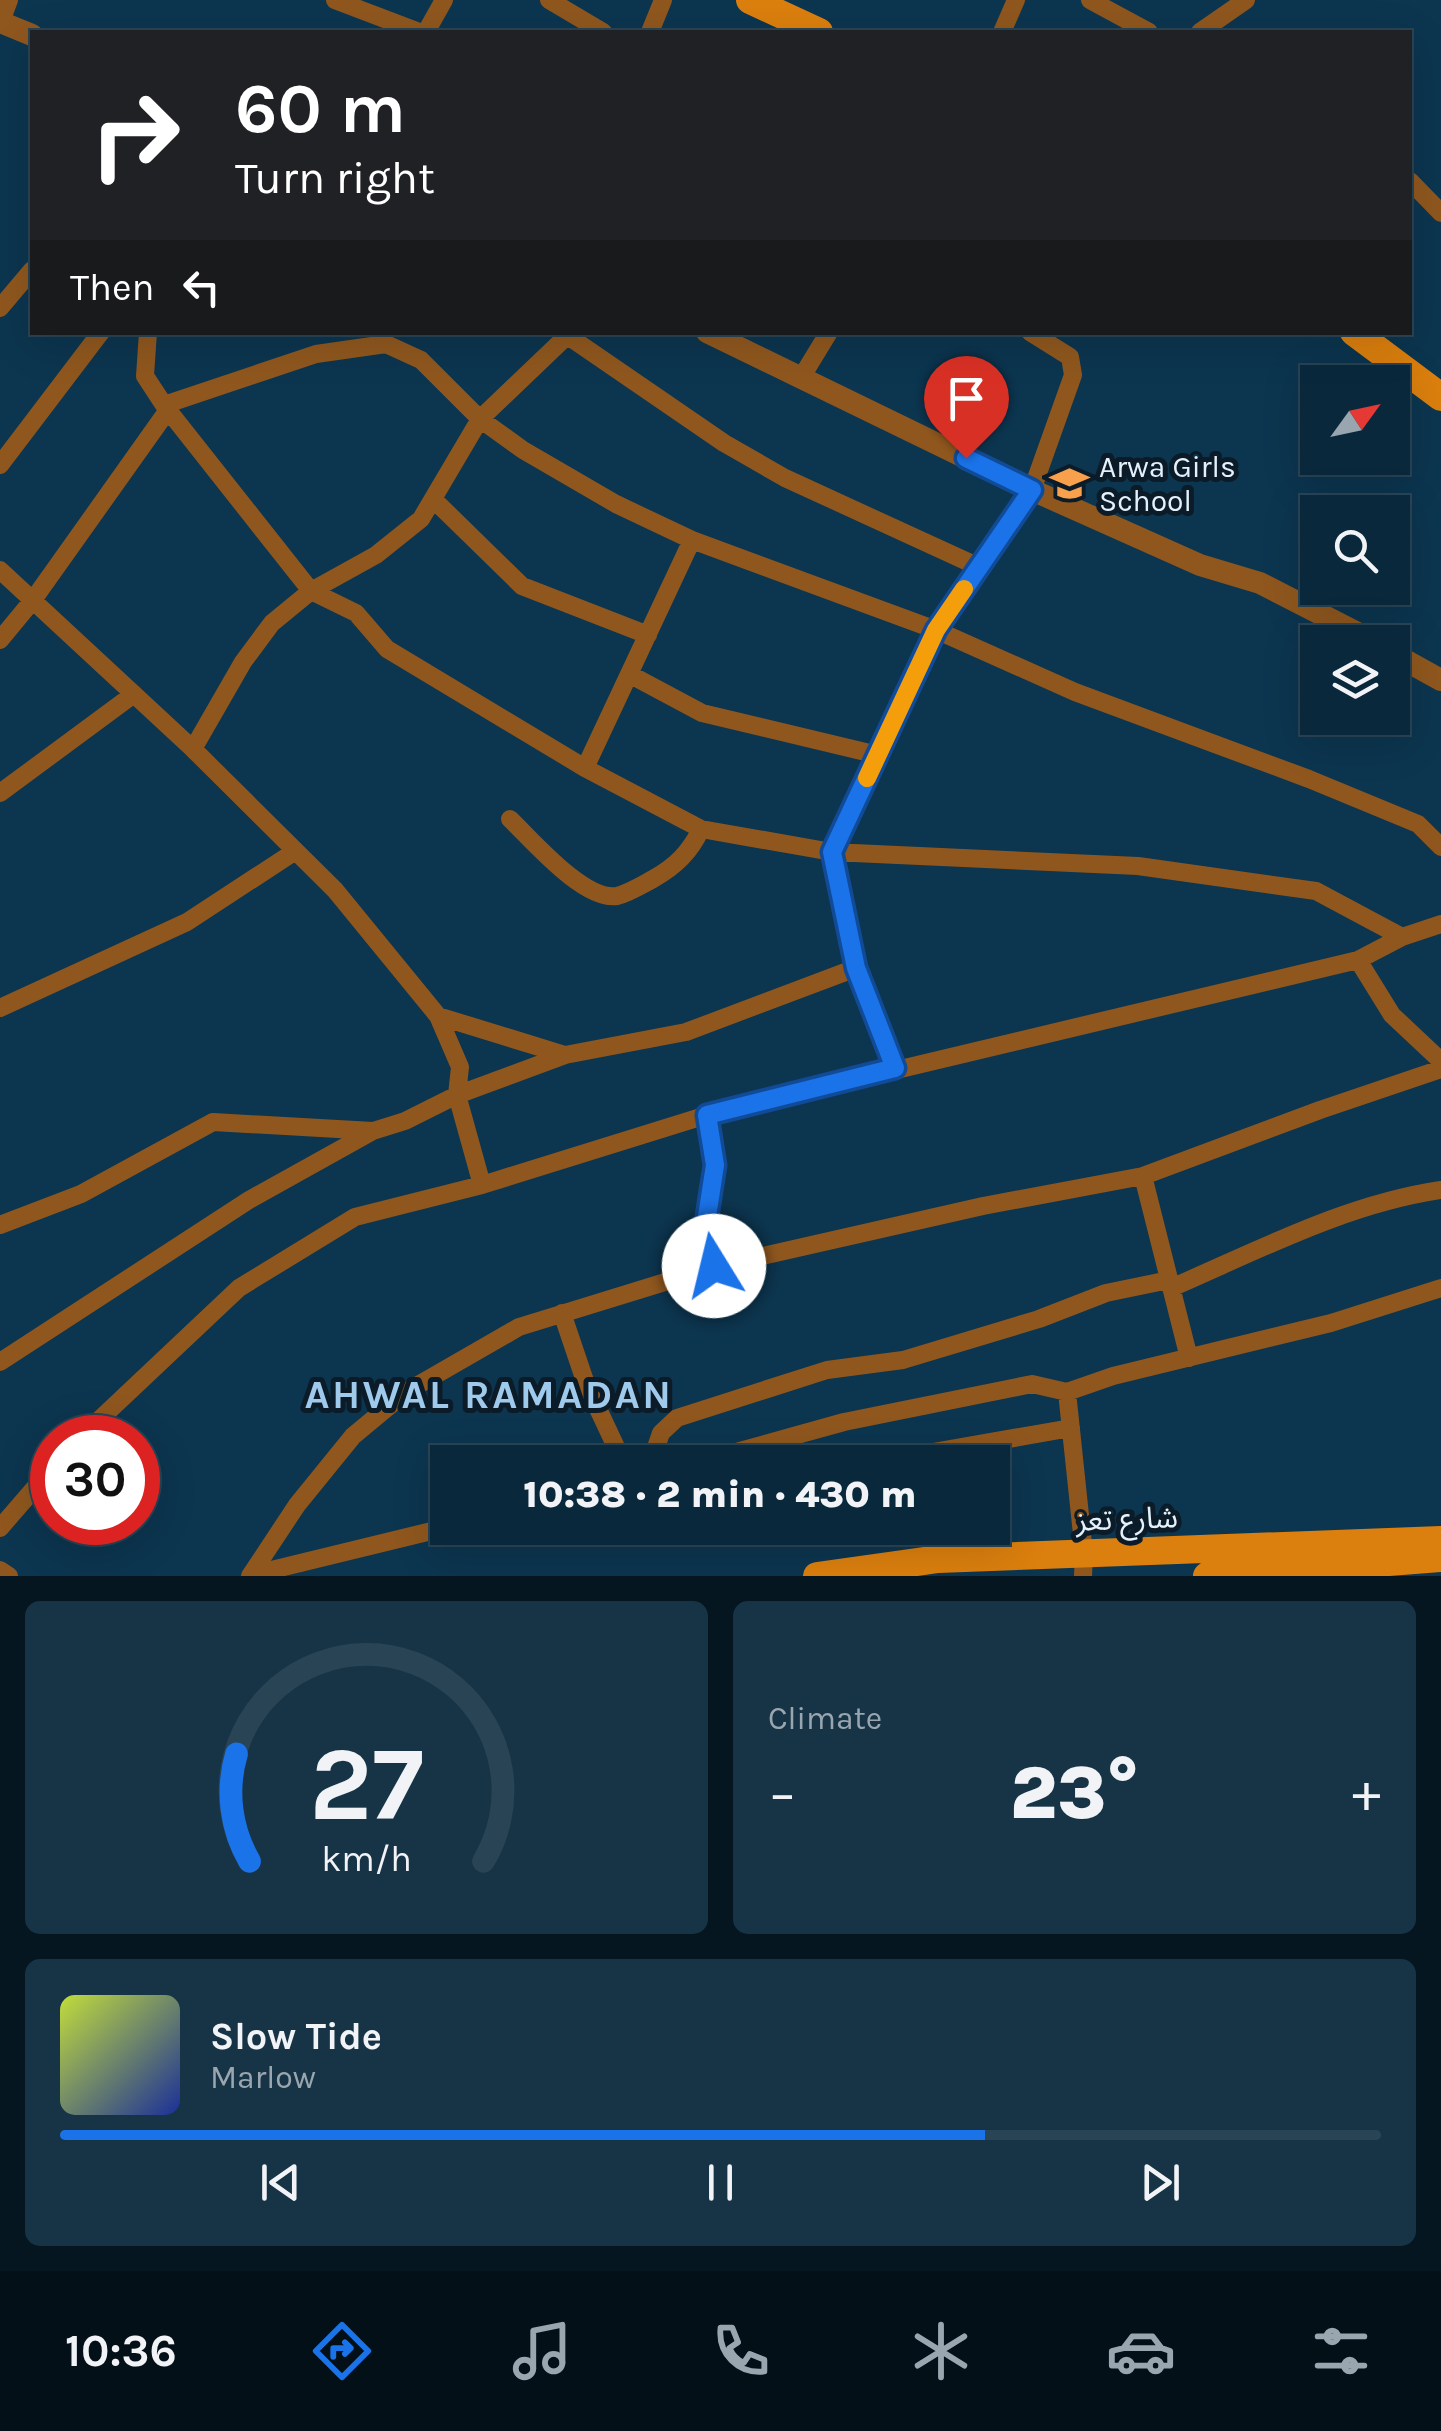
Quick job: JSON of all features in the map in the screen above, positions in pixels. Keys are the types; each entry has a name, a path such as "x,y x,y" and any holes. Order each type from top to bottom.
{"main road":[{"path":"750,0 815,30"},
{"path":"1358,335 1441,397"},
{"name":"شارع تعز","path":"817,1576 938,1558 1084,1564 1441,1540"},
{"path":"1206,1576 1441,1558"}],"street":[{"path":"9,0 0,23 30,34"},
{"path":"336,0 418,30"},
{"path":"424,30 444,0"},
{"path":"549,0 599,30"},
{"path":"651,30 662,0"},
{"path":"1003,30 1016,0"},
{"path":"1090,0 1145,30"},
{"path":"1203,30 1246,0"},
{"path":"1412,182 1441,213"},
{"path":"0,308 30,272"},
{"path":"0,465 99,335"},
{"path":"148,335 145,376 166,408 312,591 356,613 386,649 584,768 701,829 832,852 1138,866 1316,891 1402,937"},
{"path":"193,749 243,662 272,623 312,591 376,555 421,518 480,418 569,335"},
{"path":"571,335 724,444 785,478 979,567"},
{"path":"713,335 1032,490 1200,565 1260,583 1342,625"},
{"path":"801,378 827,335"},
{"path":"895,1068 856,968 832,852 936,630 1032,490 1073,375 1070,357 1035,335"},
{"path":"0,640 33,600 166,408 316,354 386,344 421,360 480,418 523,450 616,504 692,540 936,630 1075,692 1418,824 1441,847"},
{"path":"433,499 522,586 648,635"},
{"path":"584,768 692,540"},
{"path":"0,570 193,749 335,890 438,1016 460,1067 457,1095 482,1186"},
{"path":"1410,662 1441,680"},
{"path":"629,674 702,713 878,755"},
{"path":"0,793 134,694"},
{"path":"510,819 583,887 600,895 616,896 676,864 690,851 701,829"},
{"path":"0,1008 187,922 294,852"},
{"path":"104,1415 239,1288 355,1217 482,1186 707,1115 1358,960 1402,937 1441,924"},
{"path":"1358,960 1392,1015 1441,1061"},
{"path":"0,1362 249,1200 372,1131 565,1054 686,1032 856,968"},
{"path":"438,1016 565,1054"},
{"path":"250,1576 296,1505 353,1436 406,1392 519,1327 714,1266 983,1206 1143,1176 1441,1069"},
{"path":"707,1115 715,1165 706,1223 714,1266"},
{"path":"0,1225 81,1194 213,1122 372,1131"},
{"path":"1143,1176 1189,1358"},
{"path":"656,1445 660,1433 678,1418 827,1370 903,1360 1106,1293 1170,1284 1339,1216 1398,1196 1441,1190"},
{"path":"761,1445 844,1422 1032,1384 1067,1392 1331,1323 1441,1288"},
{"path":"562,1313 585,1382 615,1445"},
{"path":"1067,1392 1084,1564"},
{"path":"974,1445 1071,1428"},
{"path":"0,1528 30,1493"},
{"path":"250,1576 430,1531"},
{"path":"0,1570 9,1576"}],"slow traffic":[{"path":"867,778 936,630 964,589"}],"place":[{"name":"Arwa Girls School","path":"1069,484"}],"district":[{"name":"AHWAL RAMADAN","path":"489,1394"}],"route":[{"path":"714,1266 706,1223 715,1165 707,1115 895,1068 856,968 832,852 936,630 1032,490 966,458"}]}
